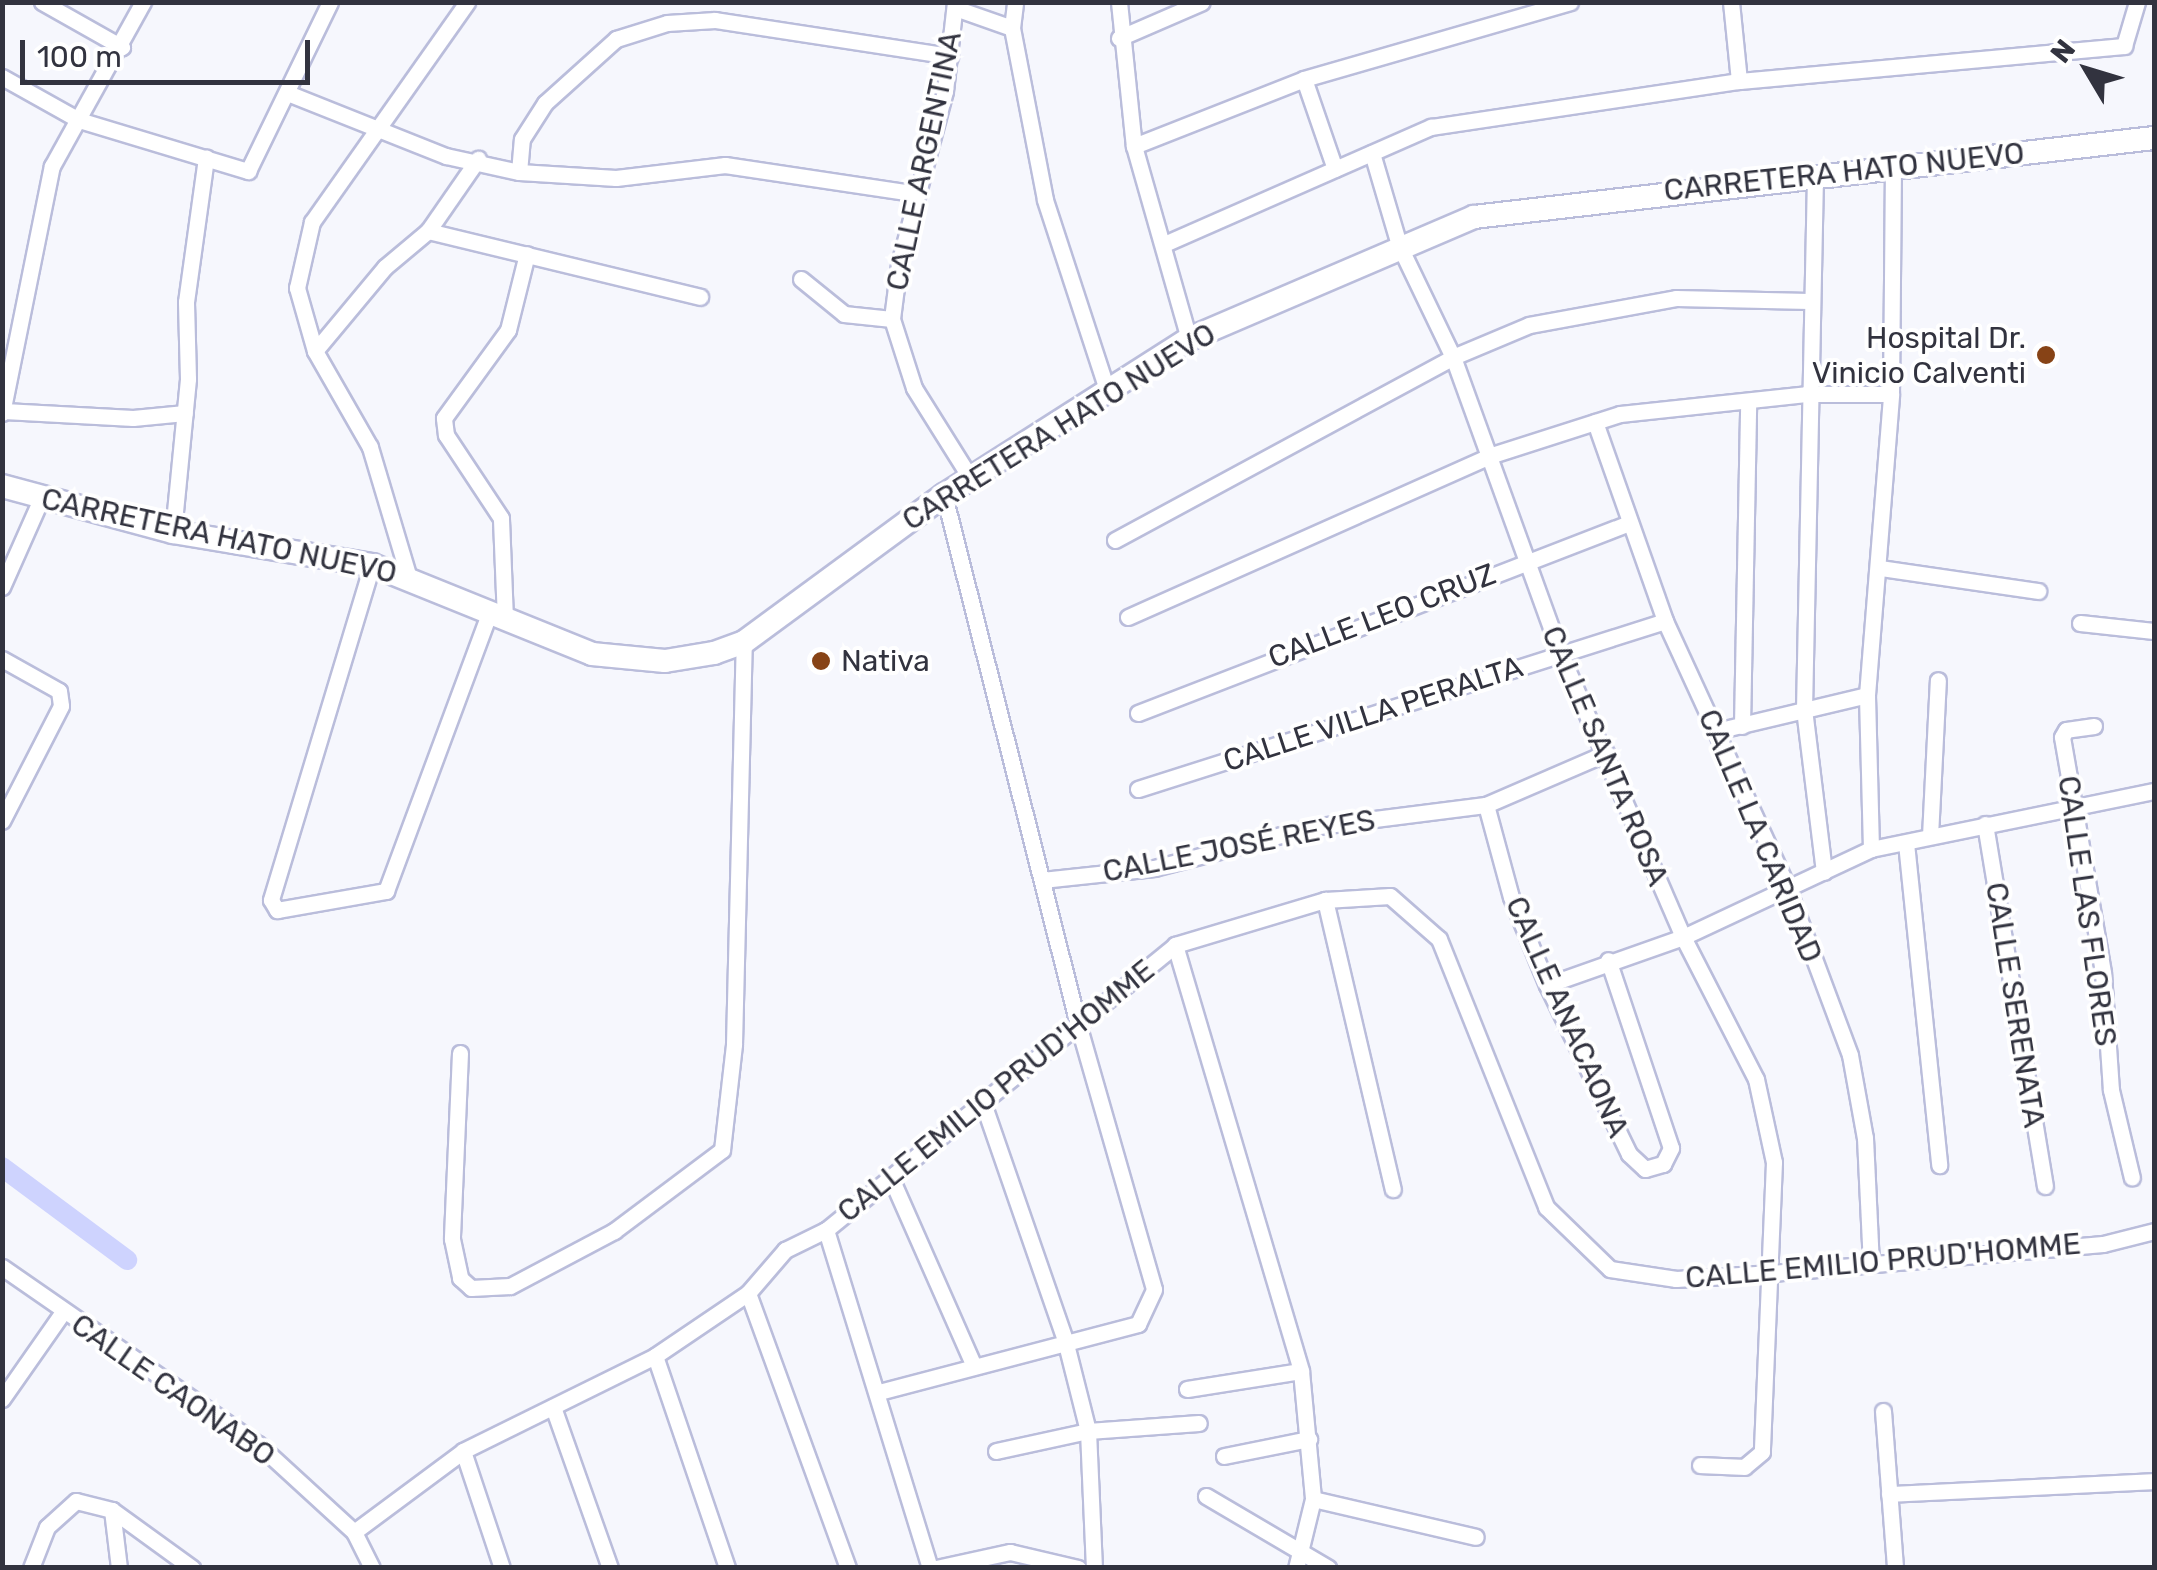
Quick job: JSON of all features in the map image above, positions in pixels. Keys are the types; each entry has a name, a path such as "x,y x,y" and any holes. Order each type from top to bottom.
{"main road":[{"name":"CARRETERA HATO NUEVO","path":"2,486 173,532 372,566 592,654 636,660 714,653 744,642 944,494 1189,339 1399,245 1474,217 1522,208 2154,138"}],"street":[{"path":"42,2 122,47"},
{"path":"143,2 122,47 52,166 3,412 133,418 185,413"},
{"path":"2,77 79,120 248,171 290,94 330,2"},
{"path":"409,578 370,447 315,351 297,288 301,250 330,196 385,126 467,2"},
{"path":"707,20 708,2"},
{"path":"1015,2 1012,28 1045,200 1108,390"},
{"path":"1119,2 1119,38 1134,146 1189,339"},
{"path":"1119,38 1202,2"},
{"path":"1134,146 1304,78 1570,2"},
{"path":"1730,2 1740,81"},
{"path":"1164,244 1431,127 1740,81 2124,46 2137,2"},
{"path":"955,5 1012,28"},
{"name":"CALLE ARGENTINA","path":"955,5 950,56 892,319 914,388 971,479"},
{"path":"519,172 522,139 545,103 616,40 666,23 707,20 950,56"},
{"path":"1304,78 1335,169"},
{"path":"290,94 385,126 446,156 478,159 519,172 616,178 725,165 918,194"},
{"name":"CALLE SANTA ROSA","path":"1372,152 1399,245 1453,357 1492,456 1523,562 1683,938 1756,1078 1774,1162 1762,1452 1744,1467 1700,1464"},
{"path":"173,532 185,413 186,302 206,157"},
{"path":"315,351 385,267 428,231 478,159"},
{"path":"1871,849 1867,695 1891,394 1893,165"},
{"path":"1814,176 1806,394 1804,709 1824,872"},
{"path":"428,231 700,296"},
{"path":"372,566 271,900 277,910 386,891 498,616 501,518 446,435 444,418 508,330 528,254"},
{"path":"802,279 844,314 892,319"},
{"path":"1115,540 1453,357 1529,326 1676,298 1810,301"},
{"path":"1128,616 1492,456 1595,422 1806,394 1891,394"},
{"path":"1742,726 1748,402"},
{"name":"CALLE LA CARIDAD","path":"1595,422 1665,621 1788,889 1850,1056 1866,1138 1871,1263"},
{"path":"879,1392 1065,1340 1138,1324 1154,1289 1077,1020 944,494"},
{"path":"2,587 41,499"},
{"name":"CALLE LEO CRUZ","path":"1138,713 1628,524"},
{"path":"1880,568 2038,591"},
{"name":"CALLE VILLA PERALTA","path":"1138,788 1665,621"},
{"path":"2080,623 2154,631"},
{"path":"460,1053 452,1239 460,1278 472,1288 510,1286 614,1231 722,1150 728,1140 734,1044 744,642"},
{"path":"2,659 59,691 61,706 2,821"},
{"path":"1930,836 1938,680"},
{"path":"1716,731 1867,695"},
{"name":"CALLE LAS FLORES","path":"2094,726 2066,730 2062,737 2070,806 2103,973 2111,1090 2132,1178"},
{"name":"CALLE JOSÉ REYES","path":"1042,880 1154,868 1312,827 1486,805 1606,753"},
{"path":"1547,986 1608,960 1683,938 1871,849 2154,792"},
{"name":"CALLE ANACAONA","path":"1486,805 1511,898 1547,986 1629,1154 1645,1169 1662,1164 1671,1148 1608,960"},
{"name":"CALLE SERENATA","path":"1985,824 2045,1186"},
{"path":"1906,844 1939,1166"},
{"name":"CALLE EMILIO PRUD'HOMME","path":"354,1532 463,1451 654,1356 748,1293 785,1250 826,1230 983,1103 1077,1020 1175,945 1324,900 1390,896 1439,939 1546,1206 1610,1269 1676,1279 2103,1244 2154,1231"},
{"path":"1324,900 1394,1189"},
{"path":"1175,945 1300,1370 1310,1439 1313,1499 1299,1561"},
{"path":"983,1103 1065,1340 1088,1431 1094,1568"},
{"path":"890,1178 974,1366"},
{"path":"826,1230 933,1568 1010,1560 1078,1568"},
{"name":"CALLE CAONABO","path":"2,1267 258,1444 354,1532 372,1568"},
{"path":"748,1293 848,1568"},
{"path":"2,1400 63,1312"},
{"path":"654,1356 727,1568"},
{"path":"1187,1389 1300,1370"},
{"path":"554,1407 610,1568"},
{"path":"1883,1410 1895,1568"},
{"path":"996,1451 1088,1431 1198,1422"},
{"path":"1224,1456 1310,1439"},
{"path":"463,1451 502,1568"},
{"path":"1889,1494 2154,1481"},
{"path":"1206,1496 1299,1561 1328,1568"},
{"path":"1313,1499 1476,1537"},
{"path":"31,1568 62,1509 76,1501 112,1510 192,1568"},
{"path":"112,1510 119,1568"}],"waterway":[{"path":"2,1167 127,1260"}],"place":[{"name":"Hospital Dr. Vinicio Calventi","path":"2046,355"},
{"name":"Nativa","path":"821,661"}]}
